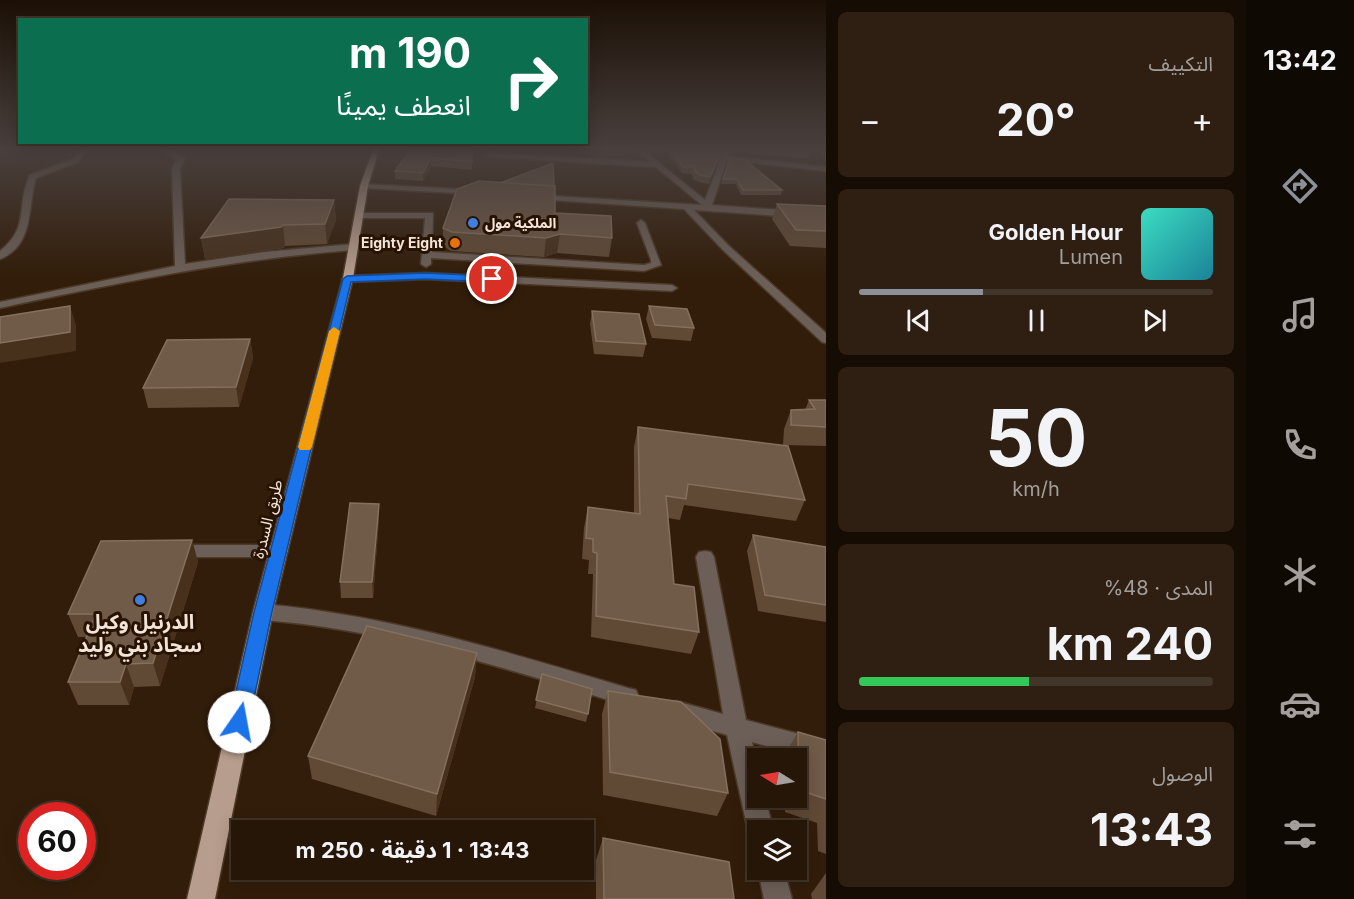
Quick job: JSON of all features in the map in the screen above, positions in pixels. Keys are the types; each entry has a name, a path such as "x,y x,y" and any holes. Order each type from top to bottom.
{"main road":[{"name":"طريق السدرة","path":"201,899 263,612 347,279 363,192"}],"street":[{"path":"0,256 24,233 27,224 29,192"},
{"path":"177,192 180,269"},
{"path":"471,192 490,193"},
{"path":"691,192 710,207"},
{"path":"710,207 715,192"},
{"path":"525,196 826,216"},
{"path":"687,208 726,248 826,339"},
{"path":"359,216 430,215 425,276"},
{"path":"427,255 656,266 657,260 641,223"},
{"path":"0,305 180,269 306,250 353,247"},
{"path":"347,279 425,276 672,288"},
{"path":"152,551 279,551"},
{"path":"705,557 737,729 758,820"},
{"path":"263,612 311,616 406,633 451,644 737,729 826,752"},
{"path":"773,880 778,899"}],"building":[{"path":"456,192 555,192 555,213 611,216 612,238 560,234 546,238 452,232 443,228"},
{"path":"229,199 334,200 325,224 283,225 201,238"},
{"path":"777,204 826,206 826,231 796,230"},
{"path":"70,306 70,332 0,343 0,317"},
{"path":"649,306 687,309 694,328 655,325"},
{"path":"592,311 639,314 646,344 596,341"},
{"path":"250,339 236,387 143,388 167,340"},
{"path":"809,400 826,400 826,427 791,425 791,410 815,409"},
{"path":"638,427 788,446 805,500 688,484 686,499 666,496 674,584 694,587 699,632 596,616 597,553 593,552 593,539 586,538 588,507 640,514"},
{"path":"350,503 379,504 372,582 340,582"},
{"path":"753,535 826,547 826,605 765,595"},
{"name":"الدرنيل وكيل سجاد بني وليد","path":"192,540 153,663 126,664 120,682 68,682 96,614 68,614 101,541"},
{"path":"367,626 477,653 437,794 308,756"},
{"path":"542,674 592,689 588,714 536,700"},
{"path":"608,691 681,702 720,739 728,793 610,772"},
{"path":"798,732 826,740 826,799 807,793 807,748 798,748"},
{"path":"603,838 729,862 734,899 604,899"}],"slow traffic":[{"path":"305,447 334,331"}],"place":[{"name":"الملكية مول","path":"473,223"},
{"name":"Eighty Eight","path":"455,243"},
{"name":"الدرنيل وكيل سجاد بني وليد","path":"140,600"}],"route":[{"path":"239,722 263,612 347,279 425,276 492,279"}]}
